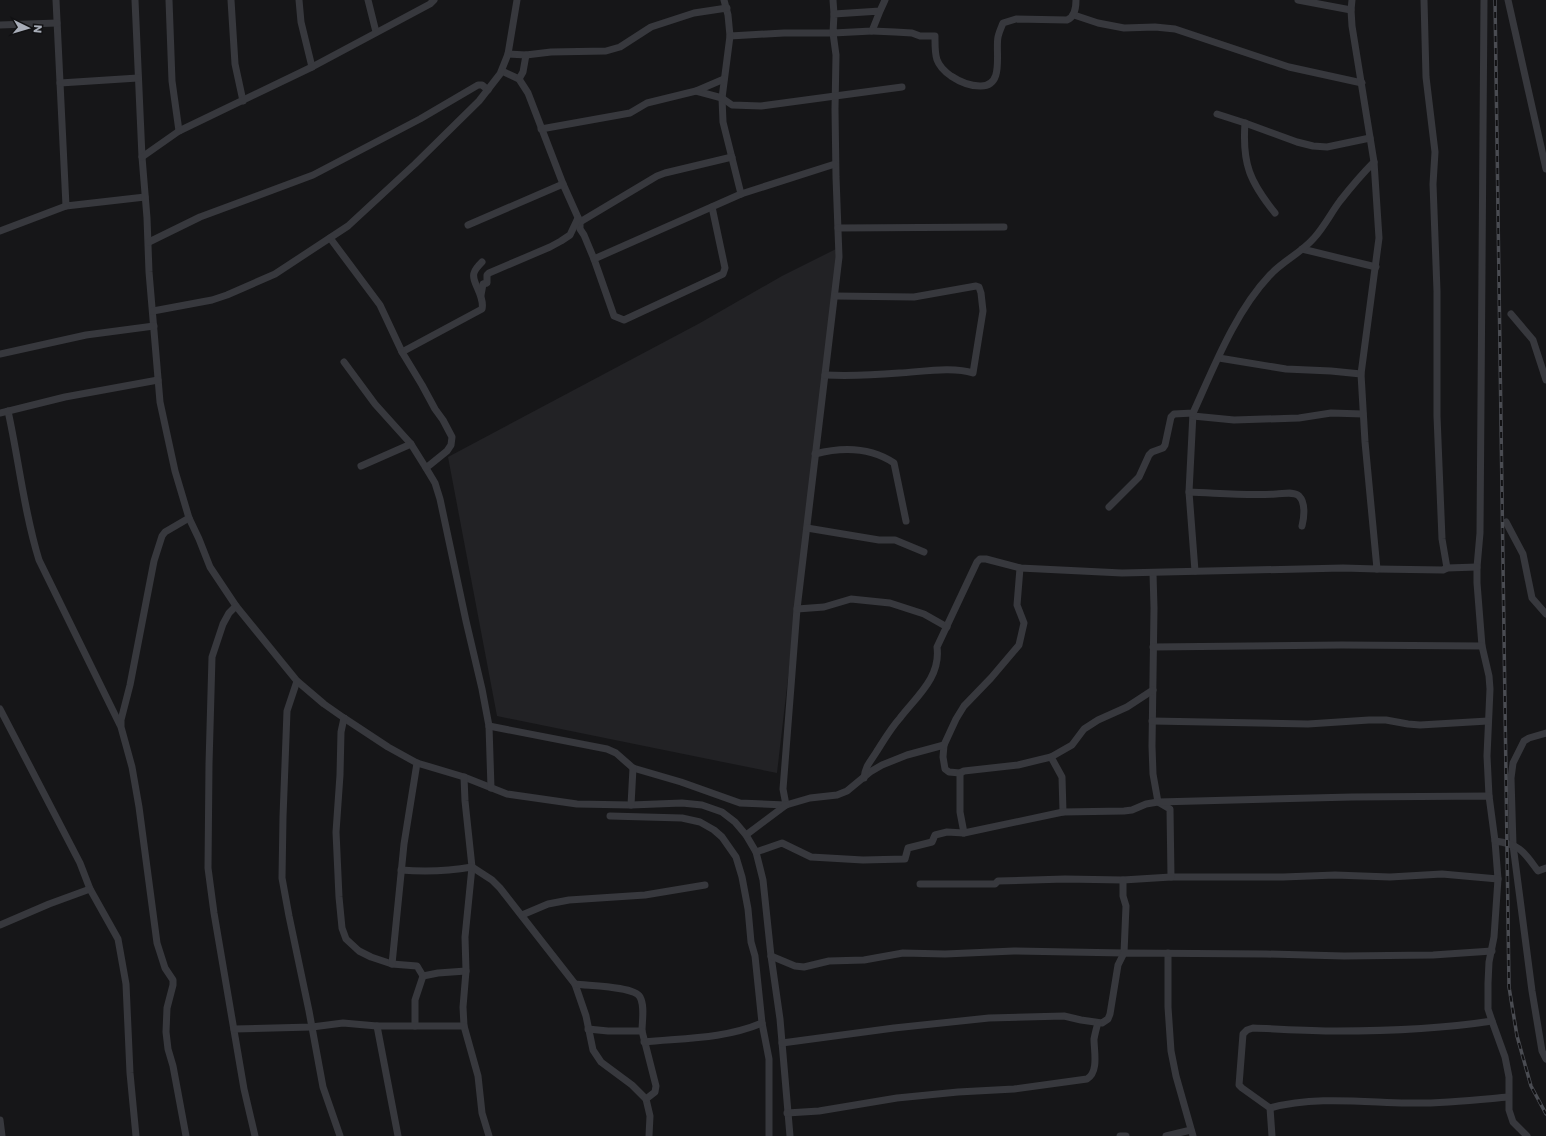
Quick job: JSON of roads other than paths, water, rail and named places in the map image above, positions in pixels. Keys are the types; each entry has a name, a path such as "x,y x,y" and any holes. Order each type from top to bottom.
{"street":[{"path":"56,0 66,206"},
{"path":"135,0 142,157 149,272 158,380 171,458 189,518 210,567 236,606 297,681 324,704 344,718 388,747 417,763 464,777 507,794 577,804 631,805 682,803 702,805 722,812 735,822 746,835 756,852 763,880 771,956 780,1019 790,1136"},
{"path":"169,0 172,81 179,131"},
{"path":"231,0 235,64 243,101"},
{"path":"299,0 301,22 312,66"},
{"path":"368,0 376,32"},
{"path":"142,157 179,131 312,66 430,4 434,0"},
{"path":"153,311 212,300 276,274 348,226 415,164 479,101 488,90 502,71 508,54 517,0"},
{"path":"724,0 727,8 730,36 722,98 723,122 741,194"},
{"path":"786,805 784,788 797,609 839,257 835,164 836,55 833,0"},
{"path":"872,31 885,0"},
{"path":"730,36 872,31 935,36 935,57 943,69 952,77 972,86 983,86 990,84 995,76 998,64 998,38 1003,23 1016,19 1067,20 1072,18 1074,14 1076,0"},
{"path":"1298,0 1351,10"},
{"path":"1352,0 1352,26 1374,162 1379,238 1361,374 1363,414 1377,569"},
{"path":"1424,0 1426,77 1435,152 1433,184 1437,291 1437,416 1442,539 1447,568"},
{"path":"1484,0 1480,533 1477,567 1478,606 1482,646 1489,676 1490,689 1487,779 1498,879 1494,937 1489,962 1487,1000 1488,1010 1505,1057 1509,1077 1509,1110 1513,1122 1527,1136"},
{"path":"1508,0 1546,170"},
{"path":"508,54 526,55 551,52 606,51 620,48 656,25 694,13 727,8"},
{"path":"834,14 880,11"},
{"path":"1074,14 1098,24 1124,28 1155,27 1175,29 1289,67 1362,83"},
{"path":"0,25 57,23"},
{"path":"519,80 523,72 526,55"},
{"path":"502,71 519,80 528,93 563,184 579,220 580,230 584,235 594,260 614,316 620,320 624,320 723,274 725,268 712,207"},
{"path":"60,83 138,78"},
{"path":"541,129 630,113 647,103 696,90 724,79"},
{"path":"148,242 200,217 313,175 413,122 478,85 482,85 488,90"},
{"path":"696,90 722,98 732,105 761,106 902,87"},
{"path":"1217,114 1297,142 1327,147 1370,138"},
{"path":"1245,123 1244,147 1247,168 1255,186 1275,213"},
{"path":"480,295 483,284 487,283 487,275 489,273 550,248 570,235 579,220 657,176 732,157"},
{"path":"1194,571 1190,492 1193,414 1219,358 1254,294 1275,270 1315,237 1360,176 1374,162"},
{"path":"594,260 741,194 835,164"},
{"path":"468,225 563,184"},
{"path":"0,231 66,206 145,197"},
{"path":"838,228 1004,227"},
{"path":"330,238 380,305 402,352 452,437 451,445 447,451 426,468"},
{"path":"1302,249 1376,267"},
{"path":"402,352 482,309 483,304 474,280 474,274 482,262"},
{"path":"825,375 843,376 947,370 967,371 973,373 982,320 981,293 979,287 976,286 914,297 834,296"},
{"path":"1511,314 1533,340 1546,380"},
{"path":"0,354 86,335 154,326"},
{"path":"1219,358 1286,369 1361,374"},
{"path":"344,362 375,404 411,444 435,483 440,499 489,726 491,788"},
{"path":"0,413 66,397 158,380"},
{"path":"8,411 18,453 31,534 39,560 121,727 132,768 139,806 157,943 165,968 173,980 167,1008 166,1032 168,1049 186,1136"},
{"path":"1108,507 1139,477 1149,455 1152,452 1163,448 1171,417 1174,414 1193,414 1234,420 1299,418 1331,413 1363,414"},
{"path":"361,466 411,444"},
{"path":"816,454 832,449 852,449 882,456 894,462 906,521"},
{"path":"1190,492 1260,495 1294,494 1299,496 1302,500 1304,514 1302,526"},
{"path":"121,727 121,720 154,561 162,536 165,532 189,518"},
{"path":"1506,522 1523,554 1532,598 1546,614"},
{"path":"807,528 879,540 895,540 924,552"},
{"path":"864,778 865,768 892,726 906,709 920,696 928,685 939,656 937,647 977,562 980,559 986,558 1020,568 1122,573 1336,568 1443,570 1447,568 1477,567"},
{"path":"1020,568 1017,609 1023,618 1024,623 1019,644 1002,666 964,706 956,719 944,744 944,769 949,772 960,773 964,771 1018,765 1051,757 1072,745 1084,730 1098,720 1127,707 1152,690"},
{"path":"1153,573 1153,774 1158,802 1170,809 1171,877"},
{"path":"797,609 824,607 851,599 890,603 924,614 947,627"},
{"path":"236,606 229,613 223,624 212,657 208,868 210,890 244,1089 255,1136"},
{"path":"1153,648 1342,644 1482,646"},
{"path":"297,681 287,711 282,878 301,968 323,1087 340,1136"},
{"path":"0,709 80,862 90,889 118,939 124,970 130,1073 136,1136"},
{"path":"344,718 341,732 336,832 342,928 346,939 359,951 392,964 417,966 423,976 416,1000 415,1026"},
{"path":"1152,721 1308,724 1386,720 1420,725 1488,721"},
{"path":"489,726 607,749 616,753 633,768 681,782 740,803 786,805 810,798 847,791 870,772 895,759 944,744"},
{"path":"1546,733 1524,741 1513,763 1511,778 1513,845 1532,991 1542,1051 1546,1059"},
{"path":"1051,757 1062,777 1063,812"},
{"path":"392,964 399,880 417,763"},
{"path":"631,805 633,768"},
{"path":"960,773 960,812 964,833"},
{"path":"464,777 472,866 465,937 466,971 463,1007 464,1026 478,1076 482,1113 489,1136"},
{"path":"756,852 782,843 812,857 863,860 906,859 908,848 932,842 936,835 947,832 964,833 1063,812 1132,810 1146,804 1158,802 1352,797 1489,796"},
{"path":"746,835 786,805"},
{"path":"610,816 690,819 700,822 714,830 722,837 736,857 746,896 751,942 755,956 762,1024 769,1059 769,1136"},
{"path":"1494,841 1506,842 1524,851 1538,871 1546,868"},
{"path":"401,870 454,870 472,866 492,880 522,915 575,984 586,1016 593,1050 601,1062 632,1085 646,1099 650,1116 649,1136"},
{"path":"920,884 995,884 998,882 1065,879 1123,880 1171,877 1284,877 1335,875 1390,877 1442,874 1498,879"},
{"path":"782,1043 894,1028 989,1018 1064,1016 1102,1023 1108,1019 1110,1014 1118,965 1124,953 1126,906 1123,896 1123,880"},
{"path":"522,915 548,904 569,900 645,895 705,885"},
{"path":"0,925 49,904 90,889"},
{"path":"771,956 795,966 804,967 829,961 864,960 903,953 945,954 1014,951 1344,956 1433,955 1492,951"},
{"path":"1166,1136 1192,1133 1176,1076 1171,1051 1168,1007 1168,954"},
{"path":"423,976 438,973 466,971"},
{"path":"575,984 626,989 636,992 640,997 642,1007 642,1031 656,1086 655,1092 646,1099"},
{"path":"1492,1022 1397,1030 1336,1031 1253,1028 1247,1030 1244,1034 1239,1085 1270,1108 1292,1103 1306,1102 1360,1101 1438,1103 1508,1097"},
{"path":"234,1029 312,1027 343,1023 377,1026 464,1026"},
{"path":"787,1113 819,1111 903,1098 958,1092 1014,1089 1087,1079 1091,1077 1093,1073 1095,1061 1094,1039 1098,1023"},
{"path":"644,1042 724,1035 747,1030 762,1024"},
{"path":"377,1026 398,1136"},
{"path":"588,1029 642,1031"},
{"path":"1270,1108 1272,1136"},
{"path":"0,1120 2,1136"},
{"path":"1120,1136 1126,1136"}],"railway":[{"path":"1495,0 1509,987 1517,1036 1531,1086 1546,1114"}]}
